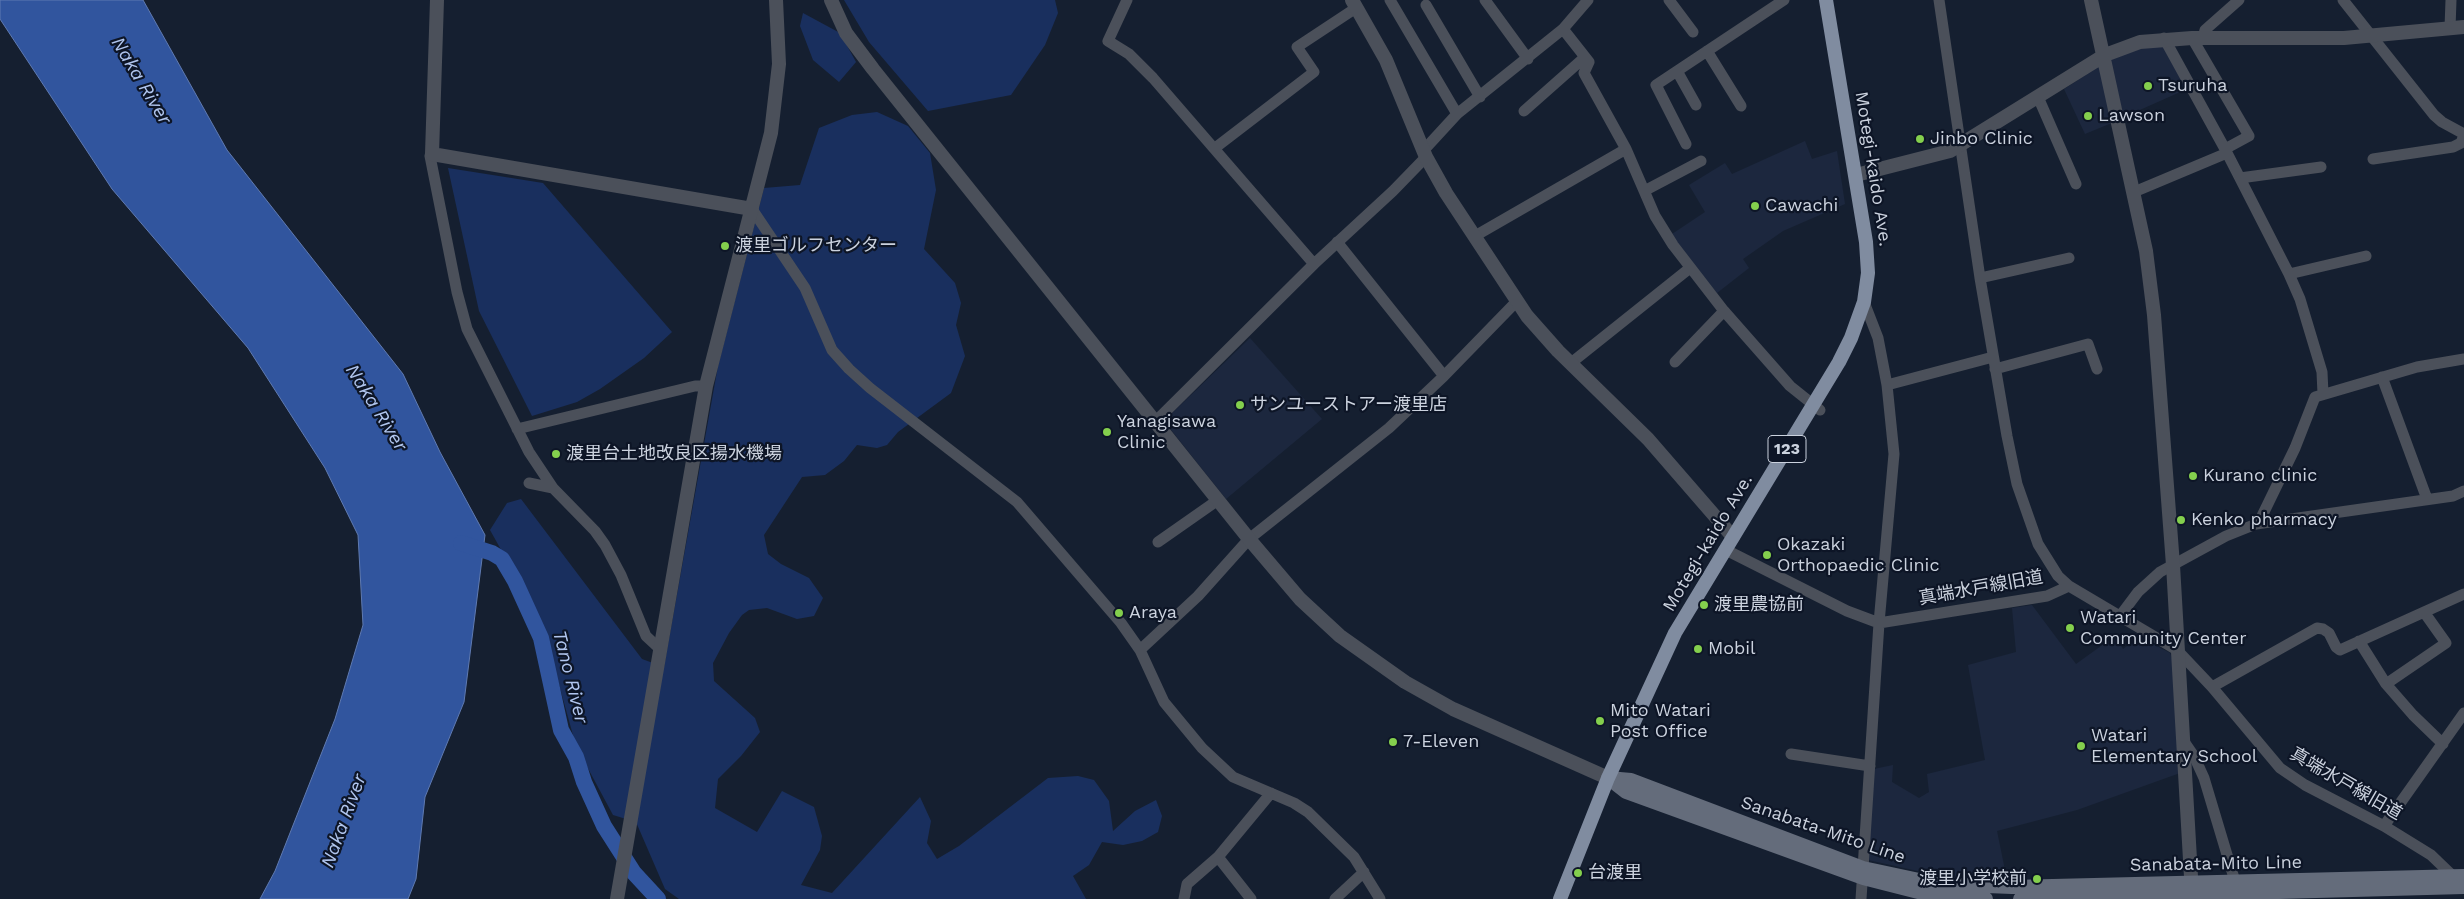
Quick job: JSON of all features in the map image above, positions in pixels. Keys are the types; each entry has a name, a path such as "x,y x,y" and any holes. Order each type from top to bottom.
{"highway":[{"name":"Motegi-kaido Ave.","path":"1560,899 1608,778 1676,633 1733,538 1817,408 1851,338 1864,302 1867,288 1868,258 1826,0"}],"main road":[{"name":"Sanabata-Mito Line","path":"1608,778 1631,780 1863,873 1934,896 1986,899"},
{"name":"Sanabata-Mito Line","path":"1863,873 1966,887 2192,892"},
{"name":"Sanabata-Mito Line","path":"2008,899 2462,882"}],"street":[{"path":"437,0 432,154 430,156 456,292 467,330 529,452 553,488 595,531 605,545 621,575 646,636 660,649"},
{"path":"617,899 706,386 770,133 778,74 776,0"},
{"path":"831,0 846,33 873,69 1249,539 1307,606 1340,636 1381,667 1453,709 1608,778"},
{"path":"1127,0 1108,41 1130,54 1215,148 1314,264"},
{"path":"1390,0 1457,114"},
{"path":"1484,0 1528,59"},
{"path":"1155,422 1314,264 1393,191 1457,114 1528,59 1563,29 1588,0"},
{"path":"1669,0 1694,32"},
{"path":"1686,144 1656,85 1784,0"},
{"path":"1939,0 1980,278 2017,484 2038,544 2058,576 2069,586"},
{"path":"2091,0 2105,55 2146,251 2154,314 2173,565 2192,892"},
{"path":"2197,38 2239,0"},
{"path":"2343,0 2434,114 2446,125 2464,135 2461,143 2453,147 2373,159"},
{"path":"1856,175 1936,156 1960,145 2105,55 2140,42 2164,38 2344,38 2457,28 2451,0"},
{"path":"1215,148 1314,72 1297,47 1354,4 1386,60 1424,154 1517,301 1538,330 1648,439 1733,538"},
{"path":"1426,5 1480,97"},
{"path":"1563,29 1589,62 1584,73 1626,149 1662,229 1724,311 1790,386 1817,408"},
{"path":"2164,38 2226,151 2289,274 2315,345 2322,372 2323,394"},
{"path":"2134,192 2226,151 2248,136 2197,38"},
{"path":"1708,51 1741,106"},
{"path":"1524,111 1585,57"},
{"path":"1677,71 1696,105"},
{"path":"2038,97 2076,184"},
{"path":"1475,236 1501,220 1535,204 1626,149"},
{"path":"432,154 752,209 805,288 832,350 849,369 870,388 1017,502 1120,623 1140,650 1164,702 1202,748 1232,776 1294,803 1308,812 1354,857 1380,899"},
{"path":"1646,190 1700,161"},
{"path":"2240,178 2321,167"},
{"path":"1337,242 1444,376"},
{"path":"2289,274 2366,256"},
{"path":"1980,278 2069,258"},
{"path":"1571,363 1690,268"},
{"path":"1140,650 1198,596 1249,539 1389,428 1444,376 1517,301"},
{"path":"1861,899 1879,623 1894,454 1887,385 1878,338 1864,302"},
{"path":"1675,362 1724,311"},
{"path":"1887,385 2088,344 2097,369"},
{"path":"2256,524 2262,516 2295,448 2314,396 2439,362 2464,359"},
{"path":"2382,377 2427,499"},
{"path":"517,429 696,386 706,386"},
{"path":"529,483 553,488"},
{"path":"2120,616 2138,592 2173,565 2226,536 2256,524 2453,496 2464,491"},
{"path":"1158,542 1218,500"},
{"name":"真端水戸線旧道","path":"1726,550 1847,611 1879,623 2047,596 2069,586 2177,650 2212,687 2280,768 2305,785 2384,826 2430,855 2462,882"},
{"path":"2212,687 2317,628 2329,633 2336,647 2340,650 2464,594"},
{"path":"2386,684 2446,643 2424,612"},
{"path":"2359,642 2386,684 2413,715 2443,744"},
{"path":"2384,826 2464,713"},
{"path":"2183,740 2194,756 2204,778 2238,891"},
{"path":"1791,754 1870,766"},
{"path":"1184,899 1187,884 1218,857 1271,794"},
{"path":"1218,857 1251,899"},
{"path":"1335,899 1364,872"}],"shaded area":[{"path":"844,0 1055,0 1058,13 1045,45 1011,95 928,111 869,42"},
{"path":"803,13 840,33 856,62 839,82 813,60 800,26"},
{"path":"2163,42 2187,89 2124,117 2109,59"},
{"path":"2100,66 2114,122 2085,134 2064,89"},
{"path":"877,112 908,126 930,153 936,190 924,249 955,283 961,303 956,325 965,356 951,393 898,432 887,445 877,448 857,445 844,461 825,475 802,477 764,535 768,554 781,564 809,578 823,598 814,616 797,619 767,608 749,610 742,615 729,633 713,663 714,681 755,718 760,732 741,756 718,779 715,808 757,832 782,791 814,807 822,836 820,850 801,885 832,893 920,797 931,821 927,843 937,859 959,846 1048,778 1078,776 1094,780 1109,801 1113,831 1135,811 1156,800 1162,816 1158,832 1142,841 1123,845 1102,842 1089,865 1073,876 1086,899 679,899 665,889 636,822 613,815 576,746 542,623 490,530 507,503 521,499 642,659 664,667 718,366 764,188 800,185 819,128 852,115"},
{"path":"1805,141 1812,159 1837,151 1845,204 1783,231 1743,259 1749,268 1717,293 1669,236 1705,212 1689,185 1725,163 1732,174"},
{"path":"448,168 543,183 672,332 644,358 600,389 577,402 532,416 479,311"},
{"path":"1250,338 1322,419 1226,499 1164,421"},
{"name":"Watari Elementary School","path":"2032,605 2076,664 2115,636 2123,649 2140,637 2170,653 2174,664 2180,773 2077,810 1997,831 2007,880 1963,881 1868,860 1874,769 1893,765 1892,782 1919,798 1929,792 1927,774 1985,760 1968,665 2016,652 2012,608"}],"water":[{"name":"Naka River","path":"0,0 143,0 227,150 403,374 440,452 485,535 464,702 425,797 416,879 408,899 260,899 275,871 335,719 363,625 358,535 325,468 248,348 112,189 0,19"}],"waterway":[{"name":"Tano River","path":"461,543 492,553 502,559 515,581 541,638 561,730 576,757 584,782 604,826 634,873 658,899"}],"place":[{"name":"Tsuruha","path":"2148,86"},
{"name":"Lawson","path":"2088,116"},
{"name":"Jinbo Clinic","path":"1920,139"},
{"name":"Cawachi","path":"1755,206"},
{"name":"渡里ゴルフセンター","path":"725,246"},
{"name":"サンユーストアー渡里店","path":"1240,405"},
{"name":"Yanagisawa Clinic","path":"1107,432"},
{"name":"渡里台土地改良区揚水機場","path":"556,454"},
{"name":"Kurano clinic","path":"2193,476"},
{"name":"Kenko pharmacy","path":"2181,520"},
{"name":"Okazaki Orthopaedic Clinic","path":"1767,555"},
{"name":"渡里農協前","path":"1704,605"},
{"name":"Araya","path":"1119,613"},
{"name":"Watari Community Center","path":"2070,628"},
{"name":"Mobil","path":"1698,649"},
{"name":"Mito Watari Post Office","path":"1600,721"},
{"name":"7-Eleven","path":"1393,742"},
{"name":"Watari Elementary School","path":"2081,746"},
{"name":"台渡里","path":"1578,873"},
{"name":"渡里小学校前","path":"2037,879"}]}
